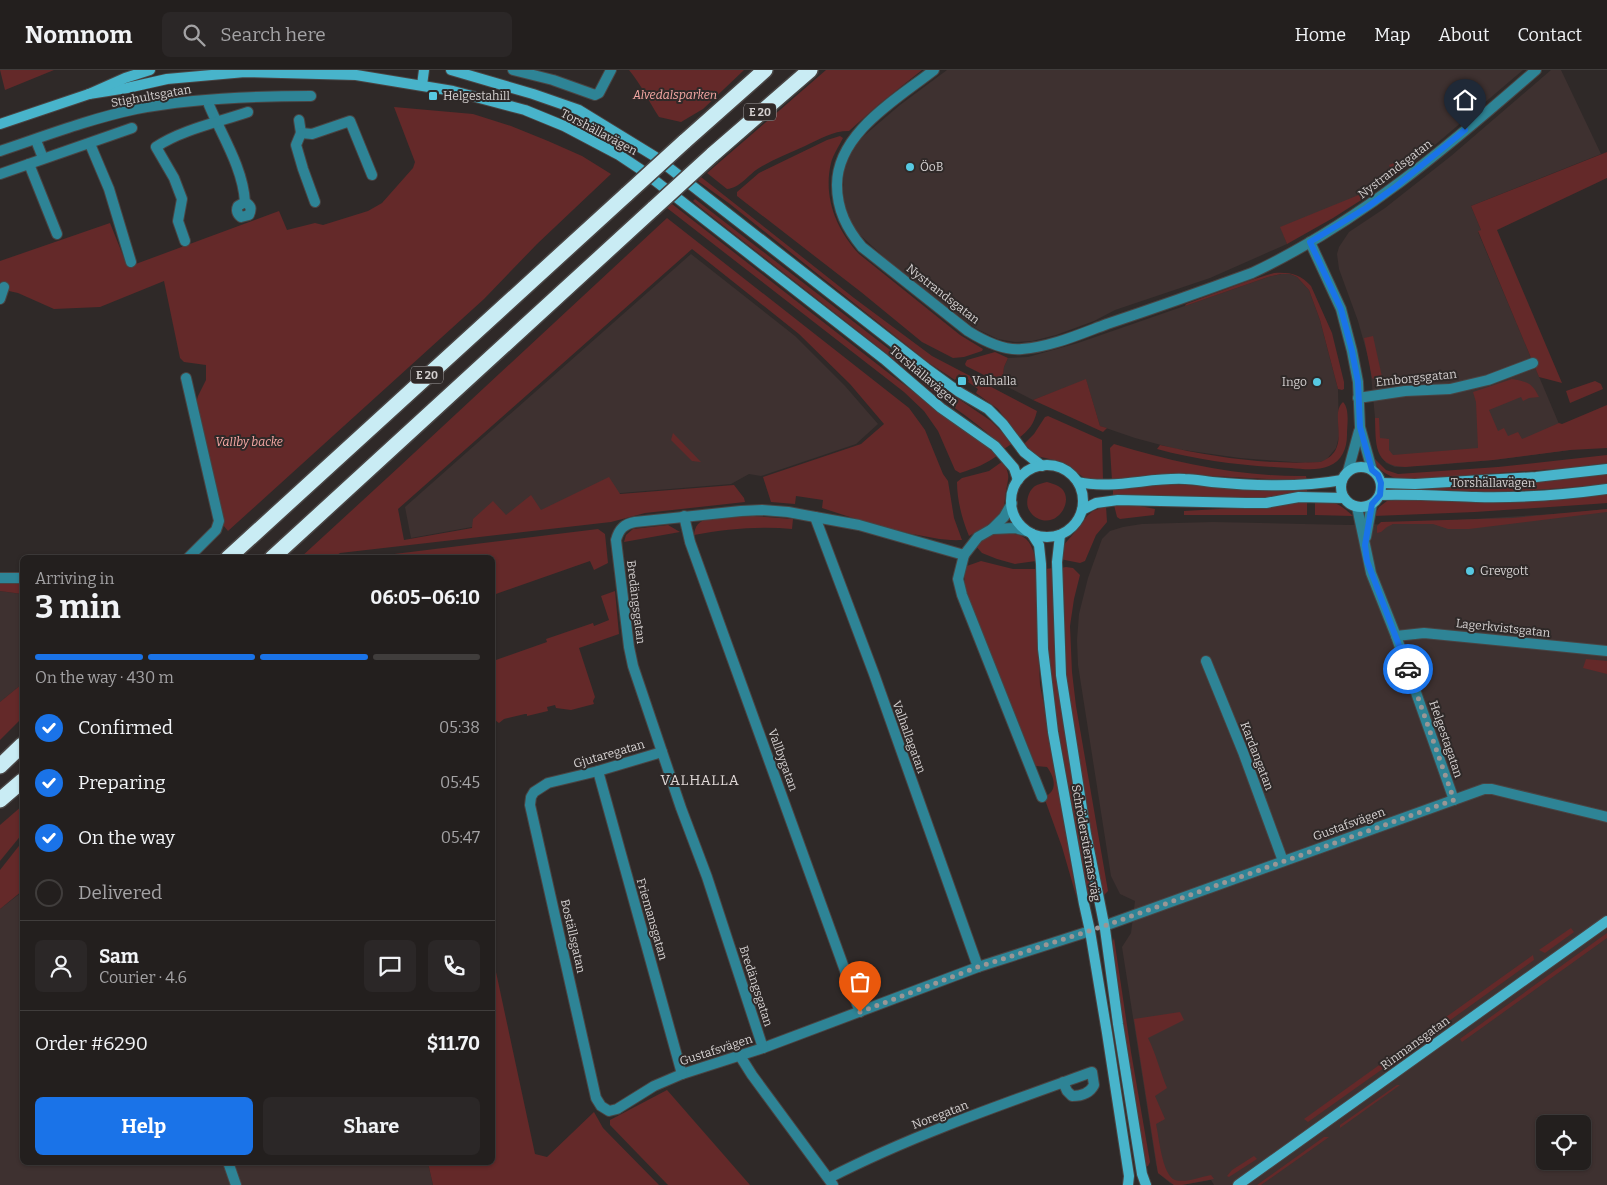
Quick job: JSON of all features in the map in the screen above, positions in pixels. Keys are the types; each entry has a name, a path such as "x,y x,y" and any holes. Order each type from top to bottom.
{"highway":[{"name":"E 20","path":"231,555 765,70"},
{"name":"E 20","path":"275,555 712,155 810,70"},
{"path":"0,766 20,747"},
{"path":"0,800 20,783"}],"main road":[{"name":"Torshällavägen","path":"0,124 89,94 125,78 150,70"},
{"path":"422,85 424,70"},
{"name":"Torshällavägen","path":"451,70 533,94 579,110 654,156 926,368 959,392 988,409 1003,424 1024,452 1042,466"},
{"name":"Torshällavägen","path":"89,94 167,79 245,72 356,75 453,91 525,110 564,126 619,154 640,169 876,353 941,408 995,446 1014,468 1018,480"},
{"path":"1042,466 1062,469 1068,472 1078,482 1083,496 1080,516 1072,528 1060,535 1046,537 1029,532 1017,520 1012,503 1012,493 1018,480 1029,471 1042,466"},
{"path":"1360,467 1372,470 1378,475 1381,483 1380,495 1372,504 1363,507 1350,504 1344,498 1341,488 1342,480 1348,471 1360,467"},
{"name":"Torshällavägen","path":"1381,483 1415,484 1536,477 1607,469"},
{"path":"1078,482 1088,485 1186,478 1210,482 1274,485 1327,483 1342,480"},
{"name":"Torshällavägen","path":"1380,495 1416,494 1510,497 1607,490"},
{"path":"1082,510 1096,503 1118,500 1266,503 1300,497 1344,498"},
{"name":"Schröderstiernas väg","path":"1029,532 1039,545 1043,649 1053,732 1090,931 1129,1176 1128,1185"},
{"name":"Schröderstiernas väg","path":"1060,535 1057,562 1061,675 1086,834 1104,926 1142,1174 1146,1185"},
{"name":"Rinmansgatan","path":"1238,1185 1607,921"},
{"path":"1090,931 1104,926"}],"street":[{"path":"513,70 553,80 595,96 599,93 611,70"},
{"name":"Nystrandsgatan","path":"934,70 873,118 848,144 839,166 837,180 838,204 847,226 862,247 978,338 1014,349 1050,344 1252,273 1278,261 1366,208 1400,184 1536,70"},
{"name":"Stighultsgatan","path":"0,151 83,123 136,109 222,98 311,96"},
{"path":"209,105 234,158 245,191 245,202"},
{"path":"185,241 178,221 182,199 174,178 156,147 186,133 248,112"},
{"path":"299,120 302,133 296,145 315,202"},
{"path":"302,133 312,134 350,121 372,175"},
{"path":"0,174 132,128"},
{"path":"38,143 43,158"},
{"path":"90,144 109,189 131,262"},
{"path":"29,164 56,234"},
{"path":"1310,242 1341,309 1358,382 1360,427 1372,470"},
{"path":"0,299 4,287"},
{"name":"Emborgsgatan","path":"1358,398 1405,391 1450,389 1488,380 1533,363"},
{"path":"186,378 219,521 216,530 191,555"},
{"path":"1348,471 1360,427"},
{"path":"1012,503 1004,517 992,529 978,537 964,554 958,579 962,595 1042,797"},
{"name":"Helgestagatan","path":"1365,545 1372,504"},
{"name":"Helgestagatan","path":"1357,507 1371,573 1396,636 1454,800"},
{"name":"Bredängsgatan","path":"762,1048 707,877 633,666 616,540 620,530 628,523 684,516 762,510 788,512 859,526 964,554"},
{"name":"Vallbygatan","path":"684,516 690,542 860,1012"},
{"name":"Valhallagatan","path":"815,517 874,674 978,967"},
{"path":"992,529 1015,528 1029,532"},
{"path":"0,578 20,578"},
{"name":"Lagerkvistsgatan","path":"1396,636 1424,632 1607,651"},
{"name":"Kardangatan","path":"1206,661 1243,752 1283,861"},
{"name":"Gjutaregatan","path":"563,780 662,752"},
{"name":"Friemansgatan","path":"598,771 682,1074"},
{"name":"Boställsgatan","path":"563,780 539,788 531,797 530,805 596,1098 609,1111"},
{"name":"Gustafsvägen","path":"1104,926 1484,790 1492,789 1607,817"},
{"name":"Gustafsvägen","path":"609,1111 617,1110 654,1086 682,1074 740,1056 978,967 1090,931"},
{"path":"740,1056 831,1182"},
{"name":"Noregatan","path":"831,1182 890,1148 1063,1082"},
{"path":"229,1165 236,1185"}],"shaded area":[{"path":"947,70 1523,70 1416,161 1386,183 1352,199 1281,227 1287,244 1210,278 1115,310 1094,321 1056,335 1032,341 1015,342 998,339 977,329 885,258 858,233 849,218 844,201 844,170 850,154 859,140 900,105"},
{"path":"1551,70 1561,70 1601,154 1471,206 1481,230 1478,232 1570,450 1493,460 1395,467 1386,463 1378,450 1370,364 1358,321 1339,269 1337,254 1339,247 1349,232 1385,208 1451,156"},
{"path":"691,254 795,336 845,386 878,424 856,444 761,476 749,474 731,484 621,493 494,523 411,538 405,507"},
{"path":"1281,274 1290,274 1297,277 1309,290 1320,320 1338,389 1339,436 1336,448 1326,460 1305,463 1240,458 1176,449 1100,426 1086,380 1033,400 1002,384 1004,367 1008,358 1028,357 1078,343"},
{"path":"1607,509 1607,1185 1214,1185 1211,1180 1174,1185 1158,1173 1156,1164 1122,947 1131,933 1135,901 1120,894 1111,876 1078,665 1079,614 1088,578 1102,539 1110,531 1123,527 1142,524 1213,522 1393,524"},
{"path":"0,591 20,594 20,686 0,702"},
{"path":"20,894 20,1165 428,1165 433,1185 0,1185 0,909"}],"green space":[{"path":"0,70 54,70 5,90"},
{"name":"Alvedalsparken","path":"629,70 744,70 703,109 681,122 659,117"},
{"path":"826,70 922,70 849,131 837,132 826,136 770,162 732,188 727,189 707,173"},
{"path":"1478,89 1486,101 1470,115 1466,111 1464,101 1471,93"},
{"name":"Vallby backe","path":"394,107 473,114 511,126 548,141 582,156 611,174 537,244 484,299 228,531 223,525 196,403 206,380 206,365 184,362 180,358 164,281 100,307 54,309 18,293 0,289 0,261 110,223 124,258 133,265 279,211 287,230 315,223 323,225 368,211 382,203 413,168 415,162"},
{"path":"840,136 843,138 831,163 829,188 833,212 844,234 859,254 960,335 983,349 982,351 964,357 953,358 922,342 737,196 737,192 759,173 827,140"},
{"path":"1430,148 1416,161 1394,177 1389,165"},
{"path":"1607,152 1607,178 1497,230 1562,383 1539,377 1478,231 1481,230 1471,206"},
{"path":"701,177 854,298 932,356 1037,411 1031,426 1019,438 998,409 976,393 978,389 968,382 969,380 959,374 955,380 929,363 730,204 698,181"},
{"path":"1366,192 1369,195 1287,244 1280,227"},
{"path":"695,199 916,370 991,421 1013,443 1004,449 983,429 701,208 693,201"},
{"path":"672,204 891,375 999,454 985,463 960,473 955,470 938,431 924,411 904,392 667,208"},
{"path":"667,218 909,408 925,430 943,474 948,481 954,518 962,540 924,536 867,522 822,508 823,500 796,496 795,504 771,502 763,477 861,444 884,424 850,384 799,334 692,249 398,509 404,540 472,528 473,519 493,501 506,515 531,495 541,510 609,477 620,494 734,485 745,502 645,513 611,522 340,553 337,555 303,555"},
{"path":"1274,273 1290,274 1268,277 1185,306 1248,281"},
{"path":"1291,274 1303,279 1311,286 1332,333 1344,382 1344,389 1342,390 1338,389 1320,320 1309,290 1297,277"},
{"path":"1373,336 1384,386 1372,378 1364,338"},
{"path":"995,352 1008,358 1004,367 1002,384 965,364 967,360"},
{"path":"1086,379 1100,426 1107,428 1103,432 1033,400"},
{"path":"1512,379 1522,381 1534,388 1539,397 1523,401 1521,397 1489,410 1498,431 1504,428 1508,436 1518,432 1522,439 1607,405 1607,448 1405,467 1395,466 1387,462 1378,452 1375,418 1379,418 1380,438 1389,439 1389,450 1393,455 1478,448 1476,402 1473,392"},
{"path":"1595,381 1601,384 1603,389 1570,403 1566,391"},
{"path":"1343,402 1348,422 1346,445 1343,454 1337,461 1325,468 1305,469 1240,464 1190,457 1157,449 1160,445 1239,459 1300,463 1320,462 1330,457 1336,449 1339,432 1339,408"},
{"path":"1048,416 1102,440 1103,481 1086,479 1062,462 1037,456 1023,445 1034,434 1045,417"},
{"path":"673,433 701,462 692,461 671,440"},
{"path":"1114,444 1209,468 1257,474 1306,476 1307,481 1175,474 1112,481 1110,448"},
{"path":"1607,455 1607,463 1567,468 1402,480 1388,475 1380,469 1374,462 1373,457 1386,470 1398,474 1498,467"},
{"path":"1003,461 1008,476 1002,511 994,520 969,536 960,509 957,482 962,478 989,471"},
{"path":"1607,473 1607,484 1562,488 1493,493 1389,490"},
{"path":"1047,482 1057,485 1063,491 1066,497 1066,504 1058,516 1045,520 1037,518 1032,514 1027,501 1029,494 1035,486"},
{"path":"1163,484 1307,488 1307,494 1218,501 1137,495 1113,497 1113,488"},
{"path":"1607,493 1607,503 1475,512 1374,516 1379,507 1387,501 1404,499 1489,502"},
{"path":"1307,500 1307,515 1184,515 1184,511 1270,506"},
{"path":"1315,500 1336,504 1353,516 1315,515"},
{"path":"1114,505 1135,505 1155,509 1154,515 1120,519 1117,517"},
{"path":"1106,506 1107,522 1096,535 1085,561 1080,563 1060,559 1062,547 1087,516 1093,511"},
{"path":"1607,509 1607,512 1469,529 1448,529 1433,524 1393,524 1377,533 1377,526 1381,522 1512,518"},
{"path":"753,516 793,519 792,529 743,529 694,535 698,525 707,519"},
{"path":"668,525 680,532 624,542 626,535 633,529"},
{"path":"598,529 605,534 608,563 594,570 590,561 495,594 495,555 386,555"},
{"path":"996,533 1024,537 1034,552 1036,561 1015,564 982,553 974,544"},
{"path":"981,561 1013,569 1038,569 1040,685 1077,899 1062,847 1044,797 1052,791 1054,784 1052,775 1047,767 1036,766 1035,764 965,591 964,567"},
{"path":"1054,568 1071,771 1089,874 1090,898 1087,899 1048,668 1045,569"},
{"path":"1061,568 1073,568 1080,575 1070,626 1072,672 1076,706 1108,891 1102,897 1067,683"},
{"path":"0,582 20,583 20,594 0,591"},
{"path":"615,591 619,634 579,648 595,697 594,704 571,710 556,708 555,705 547,707 548,711 504,719 499,723 495,720 495,660 547,642 546,639 593,623 594,626 609,620 601,596"},
{"path":"1586,659 1607,661 1607,674 1583,668"},
{"path":"20,686 20,720 0,740 0,702"},
{"path":"20,808 20,836 0,861 0,825"},
{"path":"20,845 20,893 0,909 0,870"},
{"path":"1571,928 1574,932 1545,953 1539,950"},
{"path":"1607,933 1607,938 1462,1042 1460,1039"},
{"path":"1114,938 1150,1162 1145,1167 1110,949"},
{"path":"1533,955 1534,960 1424,1039 1418,1037"},
{"path":"495,967 535,1154 547,1157 594,1112 603,1128 659,1185 433,1185 428,1165 495,1165"},
{"path":"1180,1012 1184,1020 1148,1038 1167,1088 1155,1096 1165,1119 1156,1124 1160,1146 1167,1171 1175,1180 1188,1180 1211,1175 1214,1179 1174,1185 1158,1173 1134,1019"},
{"path":"1396,1053 1398,1058 1308,1122 1304,1119"},
{"path":"1397,1085 1400,1085 1340,1128 1340,1125"},
{"path":"667,1090 750,1185 668,1185 610,1125 610,1120"},
{"path":"1324,1137 1329,1137 1261,1185 1257,1185"},
{"path":"1254,1156 1257,1159 1229,1177 1227,1176 1232,1170"}],"way so far":[{"path":"860,1012 978,967 1104,926 1454,800 1408,669"}],"place":[{"name":"Helgestahill","path":"433,96"},
{"name":"ÖoB","path":"910,167"},
{"name":"Valhalla","path":"962,381"},
{"name":"Ingo","path":"1317,382"},
{"name":"Grevgott","path":"1470,571"}],"district":[{"name":"VALHALLA","path":"700,780"}],"route":[{"path":"1408,669 1371,573 1365,551 1370,512 1372,504 1378,499 1381,492 1381,483 1378,475 1372,470 1360,427 1358,382 1352,351 1341,309 1310,242 1366,208 1394,188 1465,130"}]}
